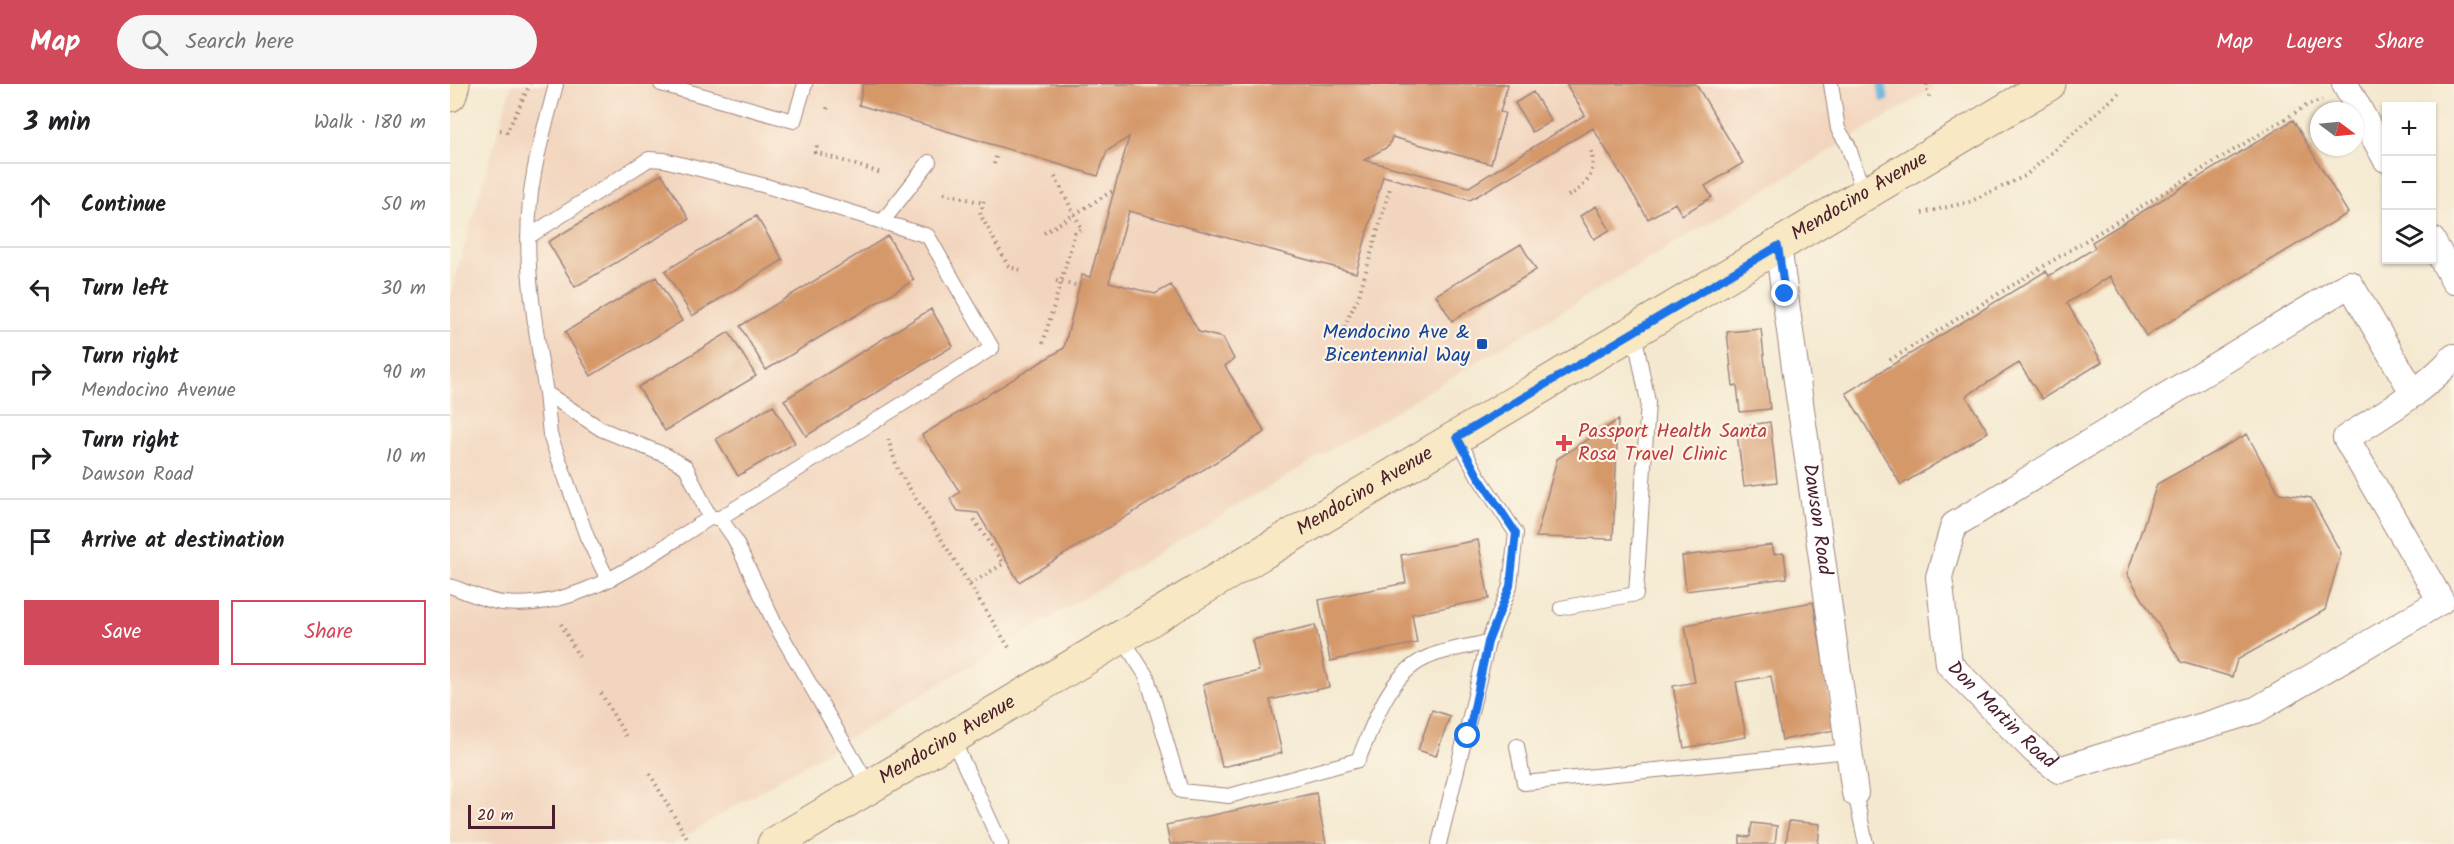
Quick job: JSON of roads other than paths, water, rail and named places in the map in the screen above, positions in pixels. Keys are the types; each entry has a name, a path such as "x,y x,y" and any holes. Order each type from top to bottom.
{"main road":[{"path":"450,95 453,84"},
{"name":"Mendocino Avenue","path":"774,844 2049,84"}],"street":[{"path":"2347,87 2384,156"},
{"name":"Dawson Road","path":"1778,246 1855,793"},
{"path":"2436,247 2454,281"},
{"name":"Don Martin Road","path":"2414,394 2350,284 1954,525 1939,577 1949,664 2035,751 2059,770 2256,710 2441,601 2346,438 2414,394 2437,376 2454,357"}],"lane":[{"path":"556,84 534,174 528,237 529,285 546,393 550,435 587,537 608,580"},
{"path":"661,84 794,121 805,84"},
{"path":"1831,84 1839,129 1848,145 1864,195"},
{"path":"450,586 502,603 543,602 574,595 608,580 715,518 992,348 928,236 766,186 664,160 649,159 528,237"},
{"path":"883,221 928,162"},
{"path":"1561,608 1636,594 1648,402 1634,332"},
{"path":"546,393 601,429 667,456 686,467 715,518 734,538 775,624 869,786"},
{"path":"1439,844 1488,642 1510,586 1516,533 1478,476 1457,437"},
{"path":"1122,638 1147,677 1181,791 1229,796 1358,760 1381,707 1400,676 1426,658 1488,642"},
{"path":"952,738 1001,844"},
{"path":"1517,746 1524,783 1849,751"},
{"path":"1855,793 1866,844"}],"waterway":[{"path":"1882,84 1884,98"}],"place":[{"name":"Mendocino Ave & Bicentennial Way","path":"1482,344"},
{"name":"Passport Health Santa Rosa Travel Clinic","path":"1564,443"}]}
